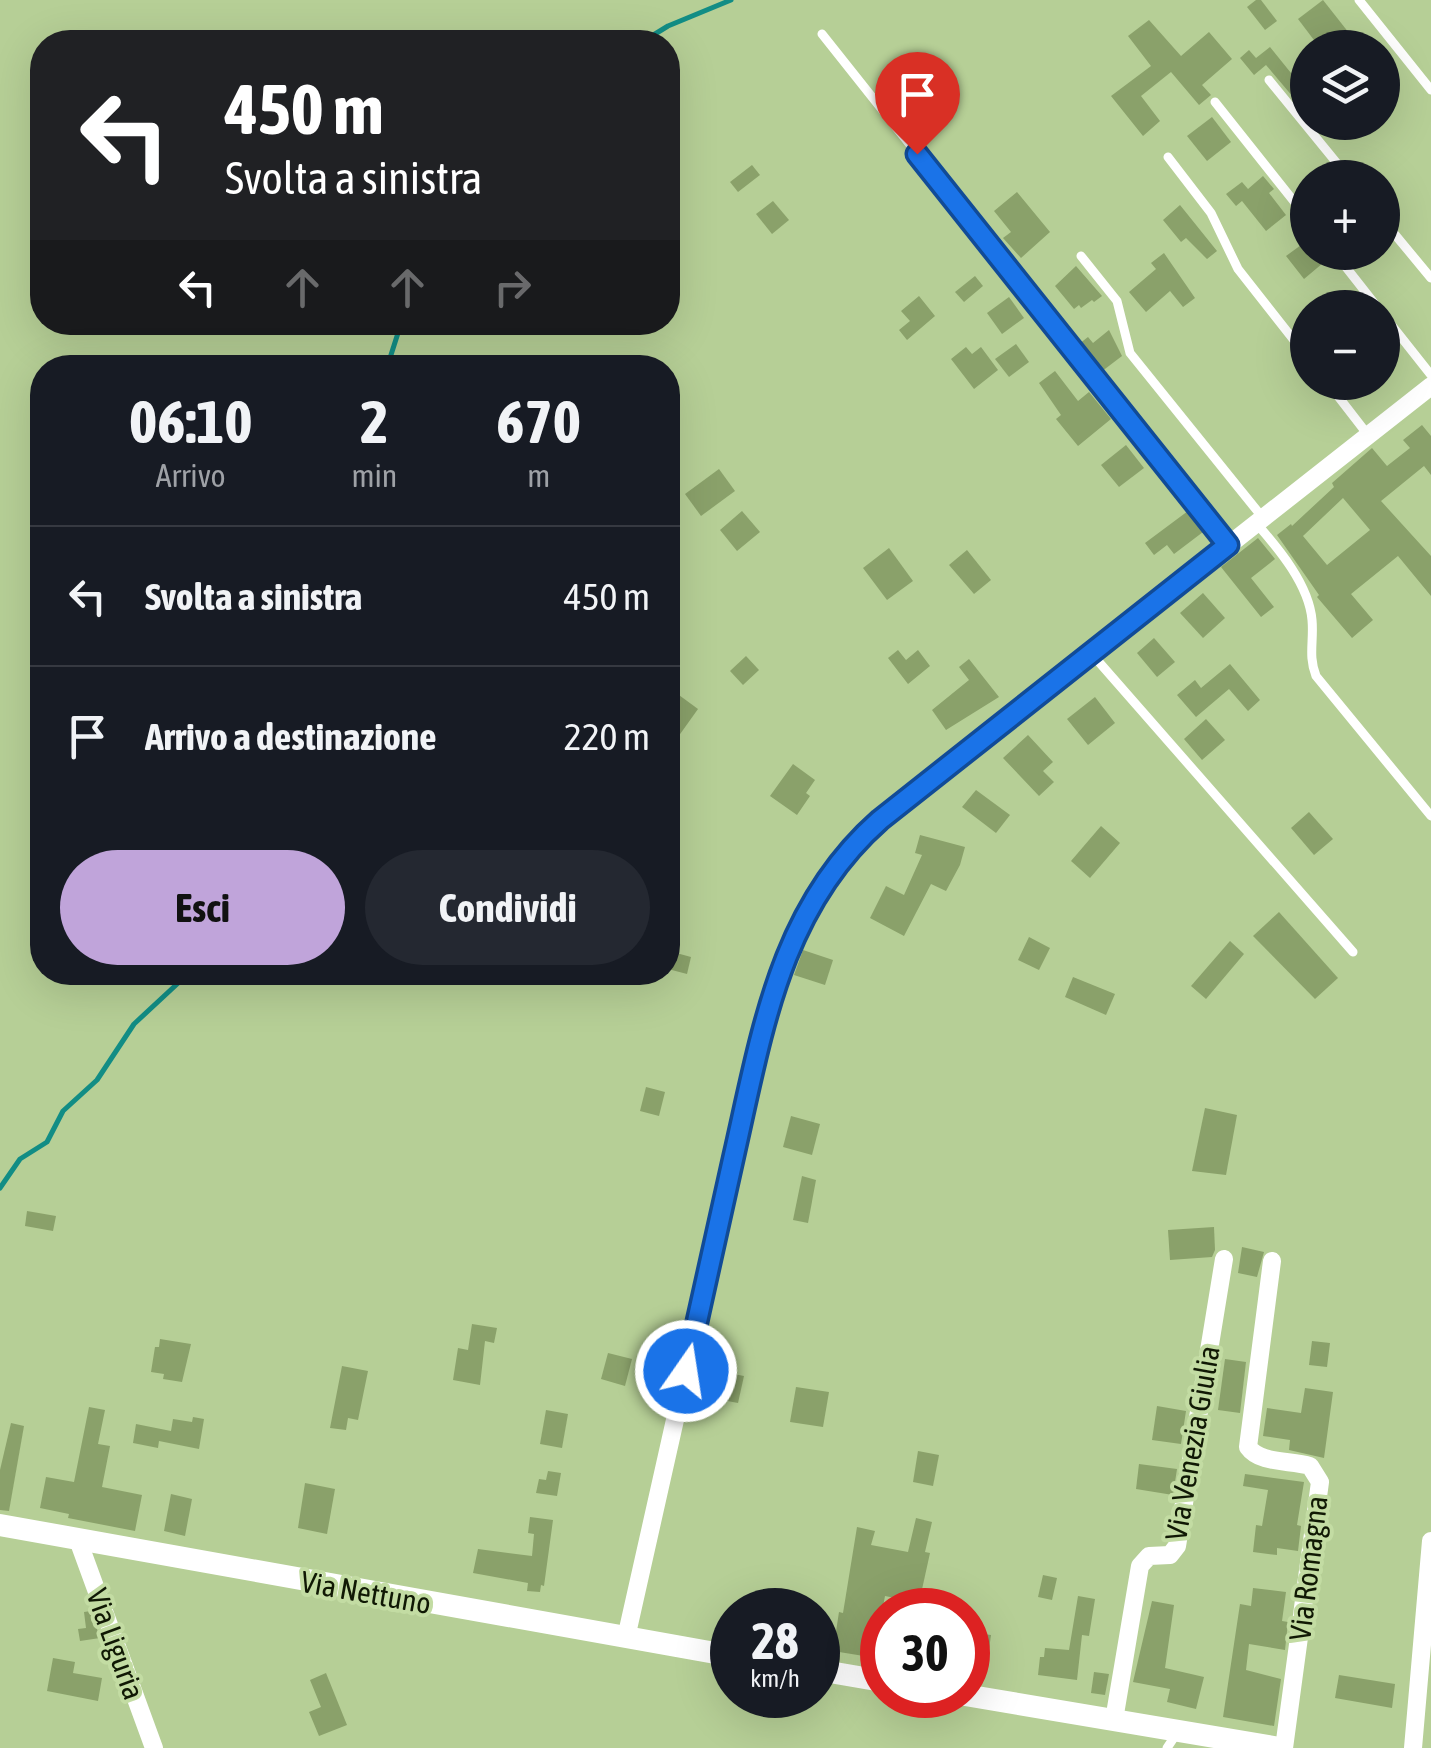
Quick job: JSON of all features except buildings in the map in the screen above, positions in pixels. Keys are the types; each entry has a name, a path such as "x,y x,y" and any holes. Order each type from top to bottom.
{"main road":[{"name":"Via Nettuno","path":"0,1525 710,1652"},
{"path":"990,1699 1114,1720 1173,1740 1282,1748"}],"street":[{"path":"626,1638 754,1066 781,969 802,917 832,869 866,832 1431,386"},
{"name":"Via Venezia Giulia","path":"1114,1720 1140,1566 1150,1556 1173,1553 1178,1542 1224,1259"},
{"name":"Via Romagna","path":"1272,1261 1248,1448 1261,1458 1306,1464 1315,1470 1320,1482 1282,1748"},
{"name":"Via Liguria","path":"78,1540 154,1748"},
{"path":"1413,1748 1431,1542"}],"lane":[{"path":"1359,0 1431,90"},
{"path":"822,34 1228,545"},
{"path":"1269,80 1334,160"},
{"path":"1215,102 1290,196"},
{"path":"1168,157 1214,219 1238,269 1290,335"},
{"path":"1400,241 1431,278"},
{"path":"1082,256 1117,301 1130,353 1260,520 1283,557 1310,606 1310,657 1319,682 1431,816"},
{"path":"1348,270 1364,290"},
{"path":"1400,336 1431,375"},
{"path":"1340,400 1368,435"},
{"path":"1091,653 1353,952"}],"waterway":[{"path":"662,30 731,0"},
{"path":"391,355 397,335"},
{"path":"0,1188 20,1159 47,1142 63,1111 97,1080 134,1024 176,985"}],"route":[{"path":"686,1371 761,1037 789,948 819,888 854,844 880,820 1228,545 917,154"}]}
